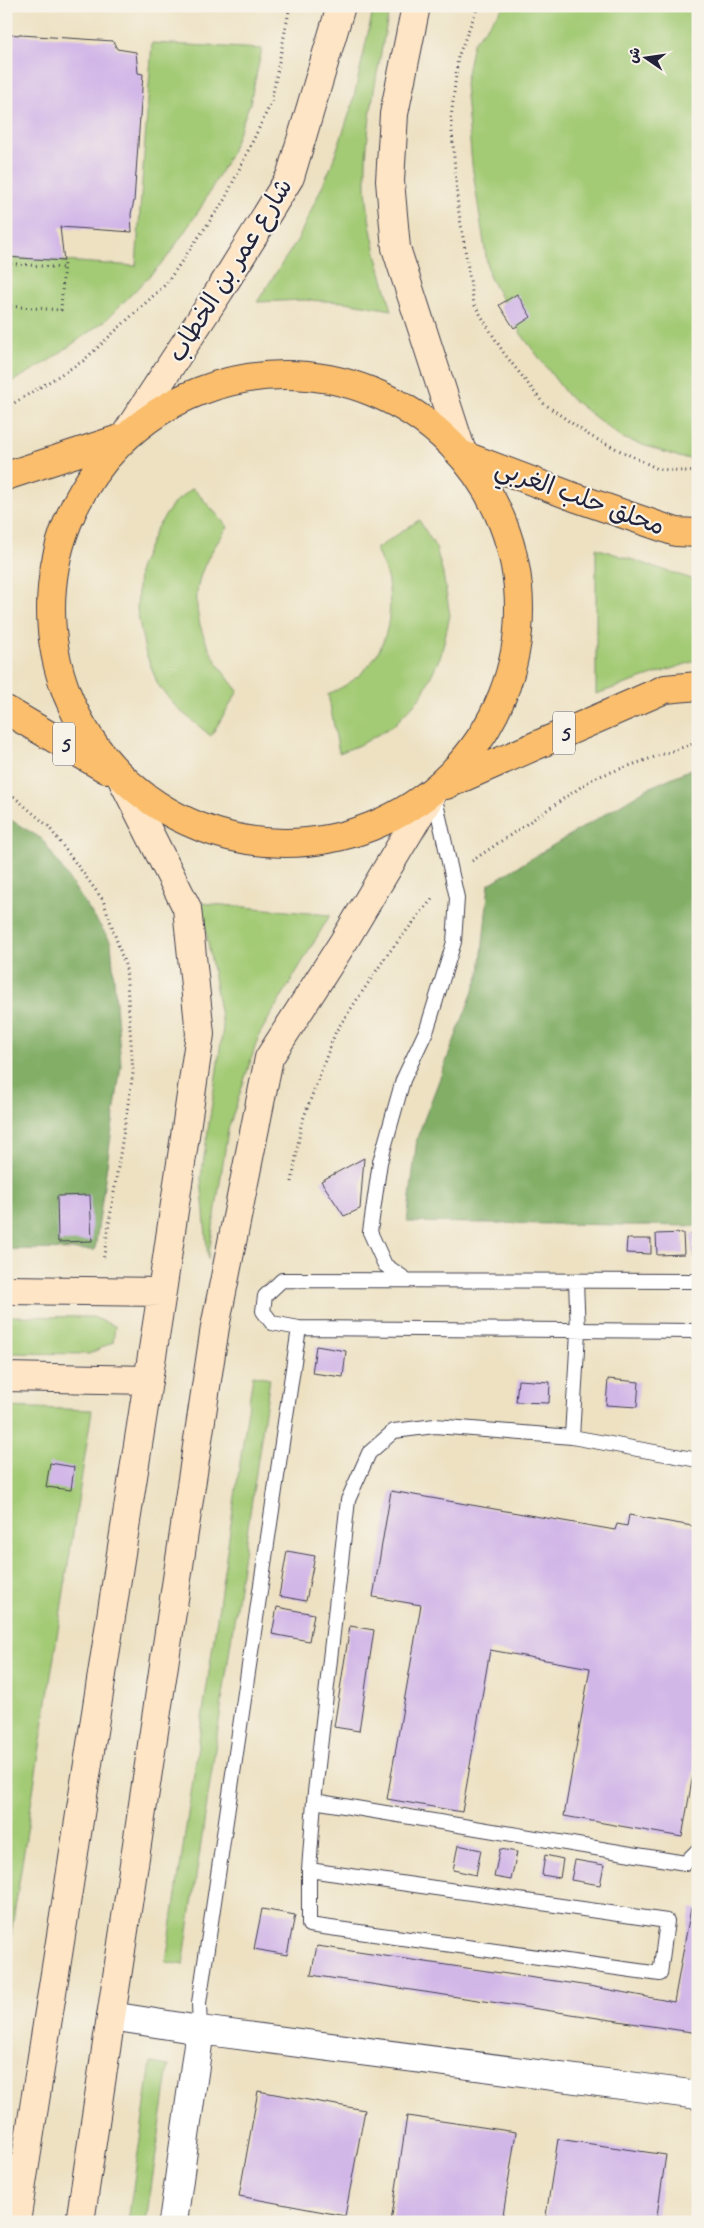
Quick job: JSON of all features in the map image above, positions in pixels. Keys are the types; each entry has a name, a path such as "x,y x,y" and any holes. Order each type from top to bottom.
{"highway":[{"path":"297,373 344,380 388,397 428,422 463,455 490,493 508,536 518,582 518,628 510,675 492,718 466,757 434,790 398,814 360,832 318,842 276,844 233,838 192,825 155,805 122,778 94,746 70,702 58,670 51,629 51,586 59,545 74,505 96,469 124,437 162,408 204,387 250,375 297,373"},
{"path":"6,476 124,437"},
{"name":"محلق حلب الغربي","path":"463,455 574,497 676,532 698,534"},
{"name":"5","path":"434,790 665,689 698,686"},
{"name":"5","path":"6,710 122,778"}],"main road":[{"name":"شارع عمر بن الخطاب","path":"124,437 220,290 290,177 341,6"},
{"path":"416,6 394,114 390,181 396,248 463,455"},
{"path":"16,2222 162,1292 200,1034 187,908 122,778"},
{"path":"80,2222 215,1327 270,1058 344,941 434,790"},
{"path":"6,1290 162,1292"},
{"path":"6,1377 148,1380"}],"street":[{"path":"111,2016 200,2030 698,2095"},
{"path":"173,2222 200,2030"}],"lane":[{"path":"407,1280 385,1264 370,1232 380,1162 400,1089 427,1029 454,942 457,898 434,790"},
{"path":"698,1282 282,1280 265,1296 263,1311 272,1323 299,1328 578,1332 698,1331"},
{"path":"572,1437 578,1332 576,1282"},
{"path":"200,2030 199,2002 299,1328"},
{"path":"309,1870 667,1921 660,1974 309,1925 309,1870 314,1801 348,1500 369,1453 394,1431 435,1426 572,1437 698,1460"},
{"path":"314,1801 685,1862 698,1850"}],"path":[{"path":"6,408 83,361 166,284 225,199 272,103 290,6"},
{"path":"478,6 458,58 451,119 458,207 474,304 503,352 543,403 590,436 658,469 698,472"},
{"path":"6,306 61,310 64,261"},
{"path":"6,263 64,268"},
{"path":"6,790 48,826 103,900 126,968 133,1073 98,1291"}],"green space":[{"path":"374,6 390,6 367,141 366,187 372,234 392,310 345,302 304,300 257,302 298,239 330,169 352,106"},
{"path":"504,6 698,6 698,459 682,458 622,438 568,396 521,334 489,276 472,165 465,84 473,43"},
{"path":"152,43 262,49 250,103 230,155 200,209 166,259 106,320 47,362 6,385 6,257 136,266"},
{"path":"193,488 228,527 207,560 199,581 197,596 197,611 205,640 220,667 238,691 211,736 178,709 158,685 145,651 137,610 139,569 156,529 174,503"},
{"path":"419,520 436,548 443,574 450,615 441,655 421,697 394,725 362,744 339,753 328,694 345,686 371,663 385,635 389,618 388,582 376,549"},
{"path":"596,548 698,581 698,660 596,694"},
{"path":"698,766 698,1226 407,1222 417,1138 480,973 489,884 648,788"},
{"path":"6,817 42,839 111,942 121,1065 95,1250 6,1249"},
{"path":"201,903 330,915 259,1035 228,1130 208,1260 201,1178 223,1028"},
{"path":"6,1316 93,1317 115,1326 113,1342 89,1354 6,1353"},
{"path":"253,1375 270,1378 183,1965 166,1962"},
{"path":"6,1407 92,1410 6,1967"},
{"path":"151,2063 169,2066 146,2222 128,2222"}],"building":[{"path":"6,34 113,41 117,49 136,52 138,73 143,74 134,201 131,214 132,232 60,227 64,261 6,257"},
{"path":"517,294 531,317 514,328 499,305"},
{"path":"364,1158 360,1209 344,1216 321,1181"},
{"path":"90,1195 92,1241 58,1242 57,1196"},
{"path":"683,1233 684,1254 657,1255 656,1234"},
{"path":"691,1234 698,1234 698,1254 692,1254"},
{"path":"627,1239 651,1239 651,1254 626,1253"},
{"path":"316,1346 346,1351 343,1377 312,1373"},
{"path":"608,1379 639,1382 637,1407 606,1405"},
{"path":"518,1380 550,1382 549,1403 516,1402"},
{"path":"50,1463 74,1467 71,1490 46,1487"},
{"path":"391,1491 615,1530 617,1524 627,1526 629,1515 698,1527 698,1746 682,1837 564,1816 590,1668 490,1650 462,1812 387,1799 421,1605 373,1597"},
{"path":"287,1551 315,1556 306,1601 279,1596"},
{"path":"277,1607 314,1614 309,1641 272,1634"},
{"path":"350,1626 374,1630 359,1731 334,1727"},
{"path":"458,1845 481,1850 476,1875 453,1870"},
{"path":"500,1849 517,1852 511,1880 494,1877"},
{"path":"545,1855 563,1859 560,1878 542,1875"},
{"path":"575,1860 604,1865 600,1885 571,1880"},
{"path":"691,1908 698,1909 698,2033 311,1975 317,1946 589,1986 674,2002"},
{"path":"262,1909 295,1915 287,1955 254,1949"},
{"path":"258,2091 365,2110 345,2216 239,2196"},
{"path":"407,2116 516,2132 502,2222 391,2222"},
{"path":"558,2139 666,2155 656,2222 545,2222"}]}
